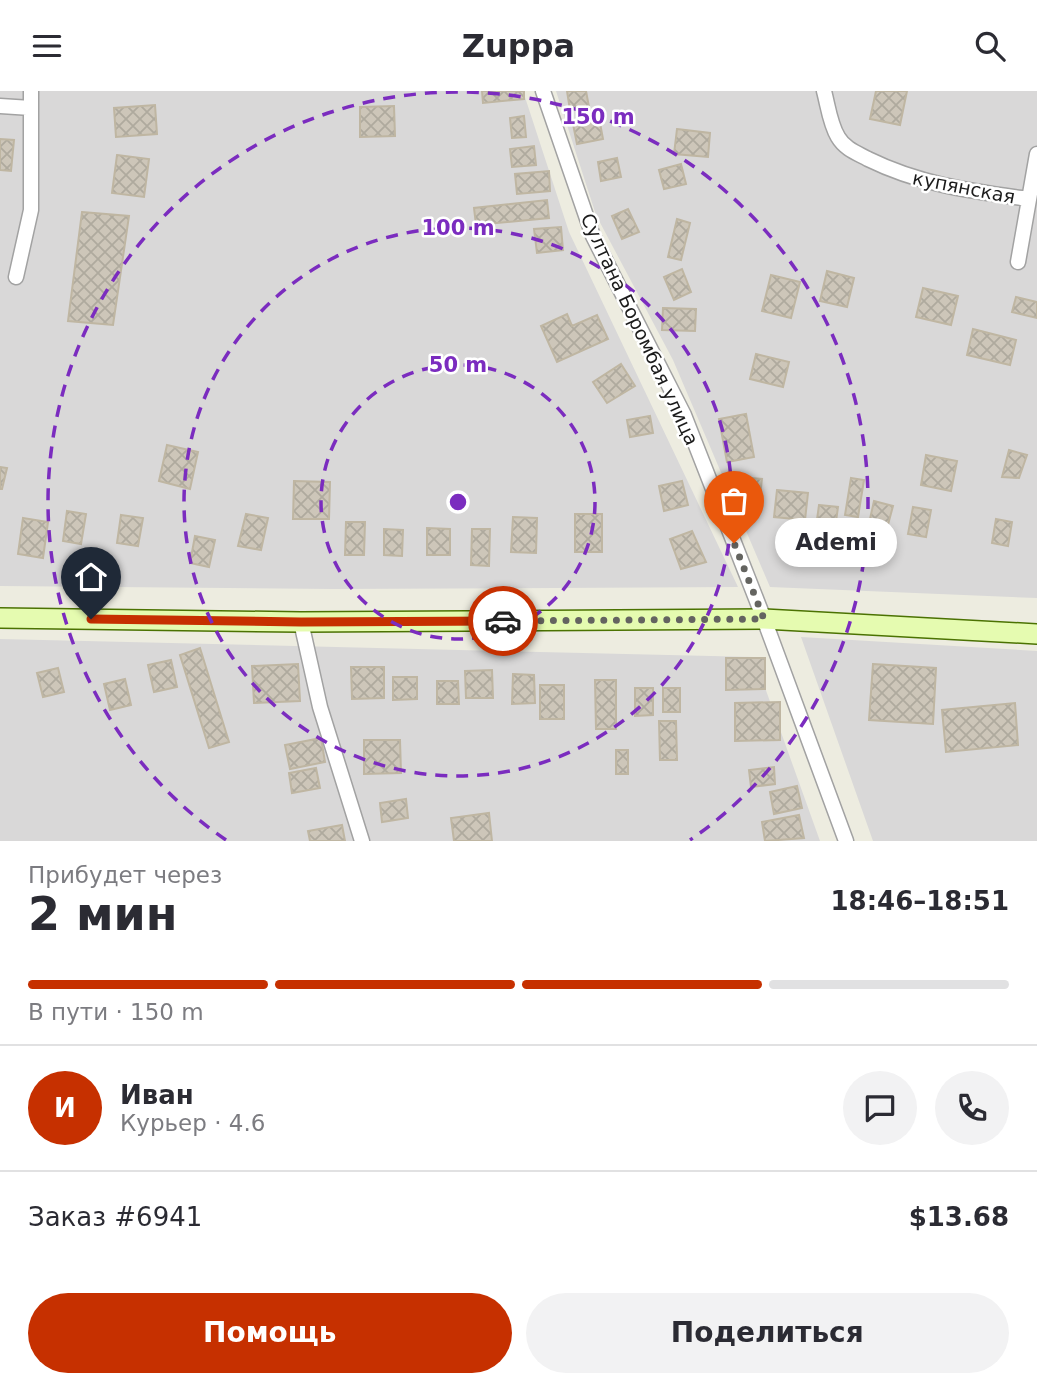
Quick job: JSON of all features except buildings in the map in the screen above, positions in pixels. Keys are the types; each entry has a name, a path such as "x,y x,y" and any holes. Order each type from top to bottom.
{"main road":[{"path":"0,618 301,622 764,619 1037,634"}],"street":[{"path":"16,277 32,210 31,91"},
{"name":"Султана Боромбая улица","path":"543,91 593,236 684,415 764,619 846,841"},
{"name":"купянская","path":"824,91 833,126 839,139 849,149 897,173 948,187 1029,199"},
{"path":"0,106 31,108"},
{"name":"купянская","path":"1018,262 1037,154"},
{"path":"301,622 320,707 362,841"}],"shaded area":[{"path":"0,91 523,91 569,232 738,587 333,589 0,586"},
{"path":"556,91 1037,91 1037,598 770,587 673,360 596,215"},
{"path":"801,637 1037,651 1037,841 873,841"},
{"path":"0,639 754,657 820,841 0,841"}],"way so far":[{"path":"503,621 764,619 734,543"}],"place":[{"name":"Ademi","path":"734,543"}],"route":[{"path":"91,619 503,621"}]}
